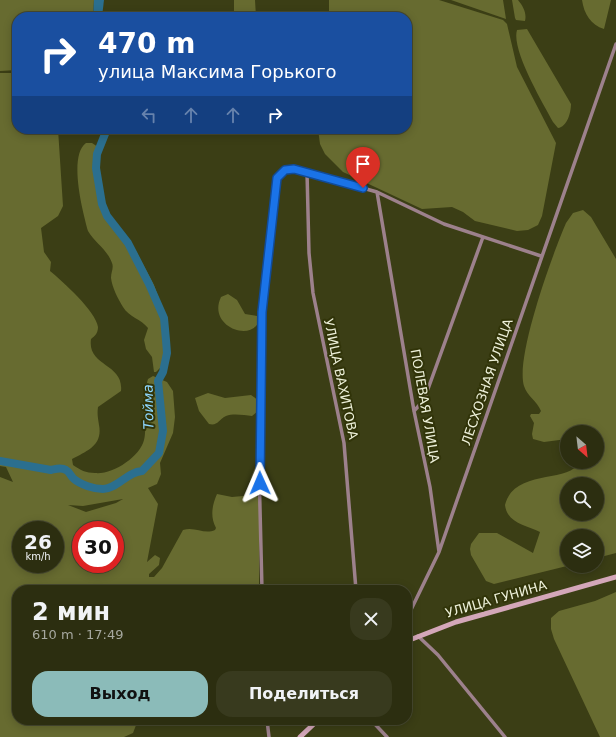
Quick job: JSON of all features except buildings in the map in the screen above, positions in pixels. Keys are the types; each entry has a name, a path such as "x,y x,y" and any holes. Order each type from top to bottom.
{"main road":[{"name":"УЛИЦА ГУНИНА","path":"412,639 464,619 616,577"},
{"path":"300,737 313,725"}],"street":[{"name":"ЛЕСХОЗНАЯ УЛИЦА","path":"439,552 616,44"},
{"path":"262,585 259,468 262,312 277,178 283,171 290,169 307,172 377,192 444,224 541,256"},
{"name":"УЛИЦА ВАХИТОВА","path":"307,172 309,253 313,293 344,443 356,585"},
{"name":"ПОЛЕВАЯ УЛИЦА","path":"377,192 414,411 430,487 439,552"},
{"path":"414,411 424,400 483,237"},
{"path":"412,608 439,552"},
{"path":"418,636 438,655 505,737"},
{"path":"268,725 269,737"},
{"path":"376,725 387,737"}],"green space":[{"path":"0,0 94,0 93,12 12,12 12,70 0,71"},
{"path":"234,0 255,0 256,12 234,12"},
{"path":"329,0 439,0 503,20 507,24 517,67 556,143 542,216 538,225 528,230 517,231 475,221 463,212 452,207 422,209 343,172 325,154 320,144 319,134 412,134 412,12 329,12"},
{"path":"451,0 503,0 506,19"},
{"path":"512,0 518,0 525,12 525,21 516,20"},
{"path":"582,0 611,0 604,29 592,22 584,10"},
{"path":"527,29 571,104 568,119 561,127 558,128 553,122 523,63 516,39 517,30"},
{"path":"0,73 12,73 12,134 58,134 63,206 58,216 41,228 44,252 51,262 50,271 78,297 96,320 98,327 96,334 91,339 91,348 94,355 117,375 120,382 121,391 98,407 99,438 88,450 72,459 73,465 86,472 102,473 124,464 137,453 145,435 145,390 148,379 153,376 167,382 173,391 175,417 173,433 160,463 161,474 157,484 148,488 158,504 147,562 155,555 160,558 159,565 149,574 149,577 154,577 162,568 183,530 192,529 207,532 215,530 216,528 212,511 217,494 232,497 254,495 258,497 259,585 12,585 12,725 136,725 133,733 124,737 0,737 0,477 13,482 6,467 0,466","holes":["123,499 116,503 86,512 68,505 83,506"]},
{"path":"86,143 92,143 98,147 95,168 105,200 106,210 118,230 136,251 154,285 166,318 168,338 161,367 156,372 154,372 152,357 146,349 144,340 148,328 128,313 123,307 117,297 111,278 113,265 110,258 88,231 80,199 77,172 81,150"},
{"path":"583,210 591,217 616,259 616,553 604,556 604,529 560,529 560,568 494,584 486,581 471,555 471,544 479,533 497,533 533,553 540,532 518,523 509,516 505,505 510,493 519,486 530,481 565,473 574,469 604,469 604,425 560,425 560,440 544,442 533,439 532,434 534,423 530,416 531,414 539,414 541,411 527,393 524,386 523,372 525,353 530,330 545,280 566,223 573,213"},
{"path":"228,294 237,300 245,314 257,316 259,321 248,331 240,331 232,328 225,323 220,316 218,307 221,297"},
{"path":"208,393 225,398 251,395 258,400 258,411 252,416 239,414 229,415 214,424 209,424 199,411 195,398"},
{"path":"616,592 616,737 600,737 554,639 551,629 551,618 559,611 595,601"}],"water":[{"path":"94,0 104,0 103,12 93,12"}],"waterway":[{"name":"Тойма","path":"0,461 51,470 58,468 64,469 80,483 103,489 113,486 132,474 142,471 159,453 163,431 158,381 163,372 167,353 164,318 128,243 107,216 102,204 96,168 97,154 105,134"}],"route":[{"path":"260,483 262,312 277,178 285,170 294,169 363,188"}]}
